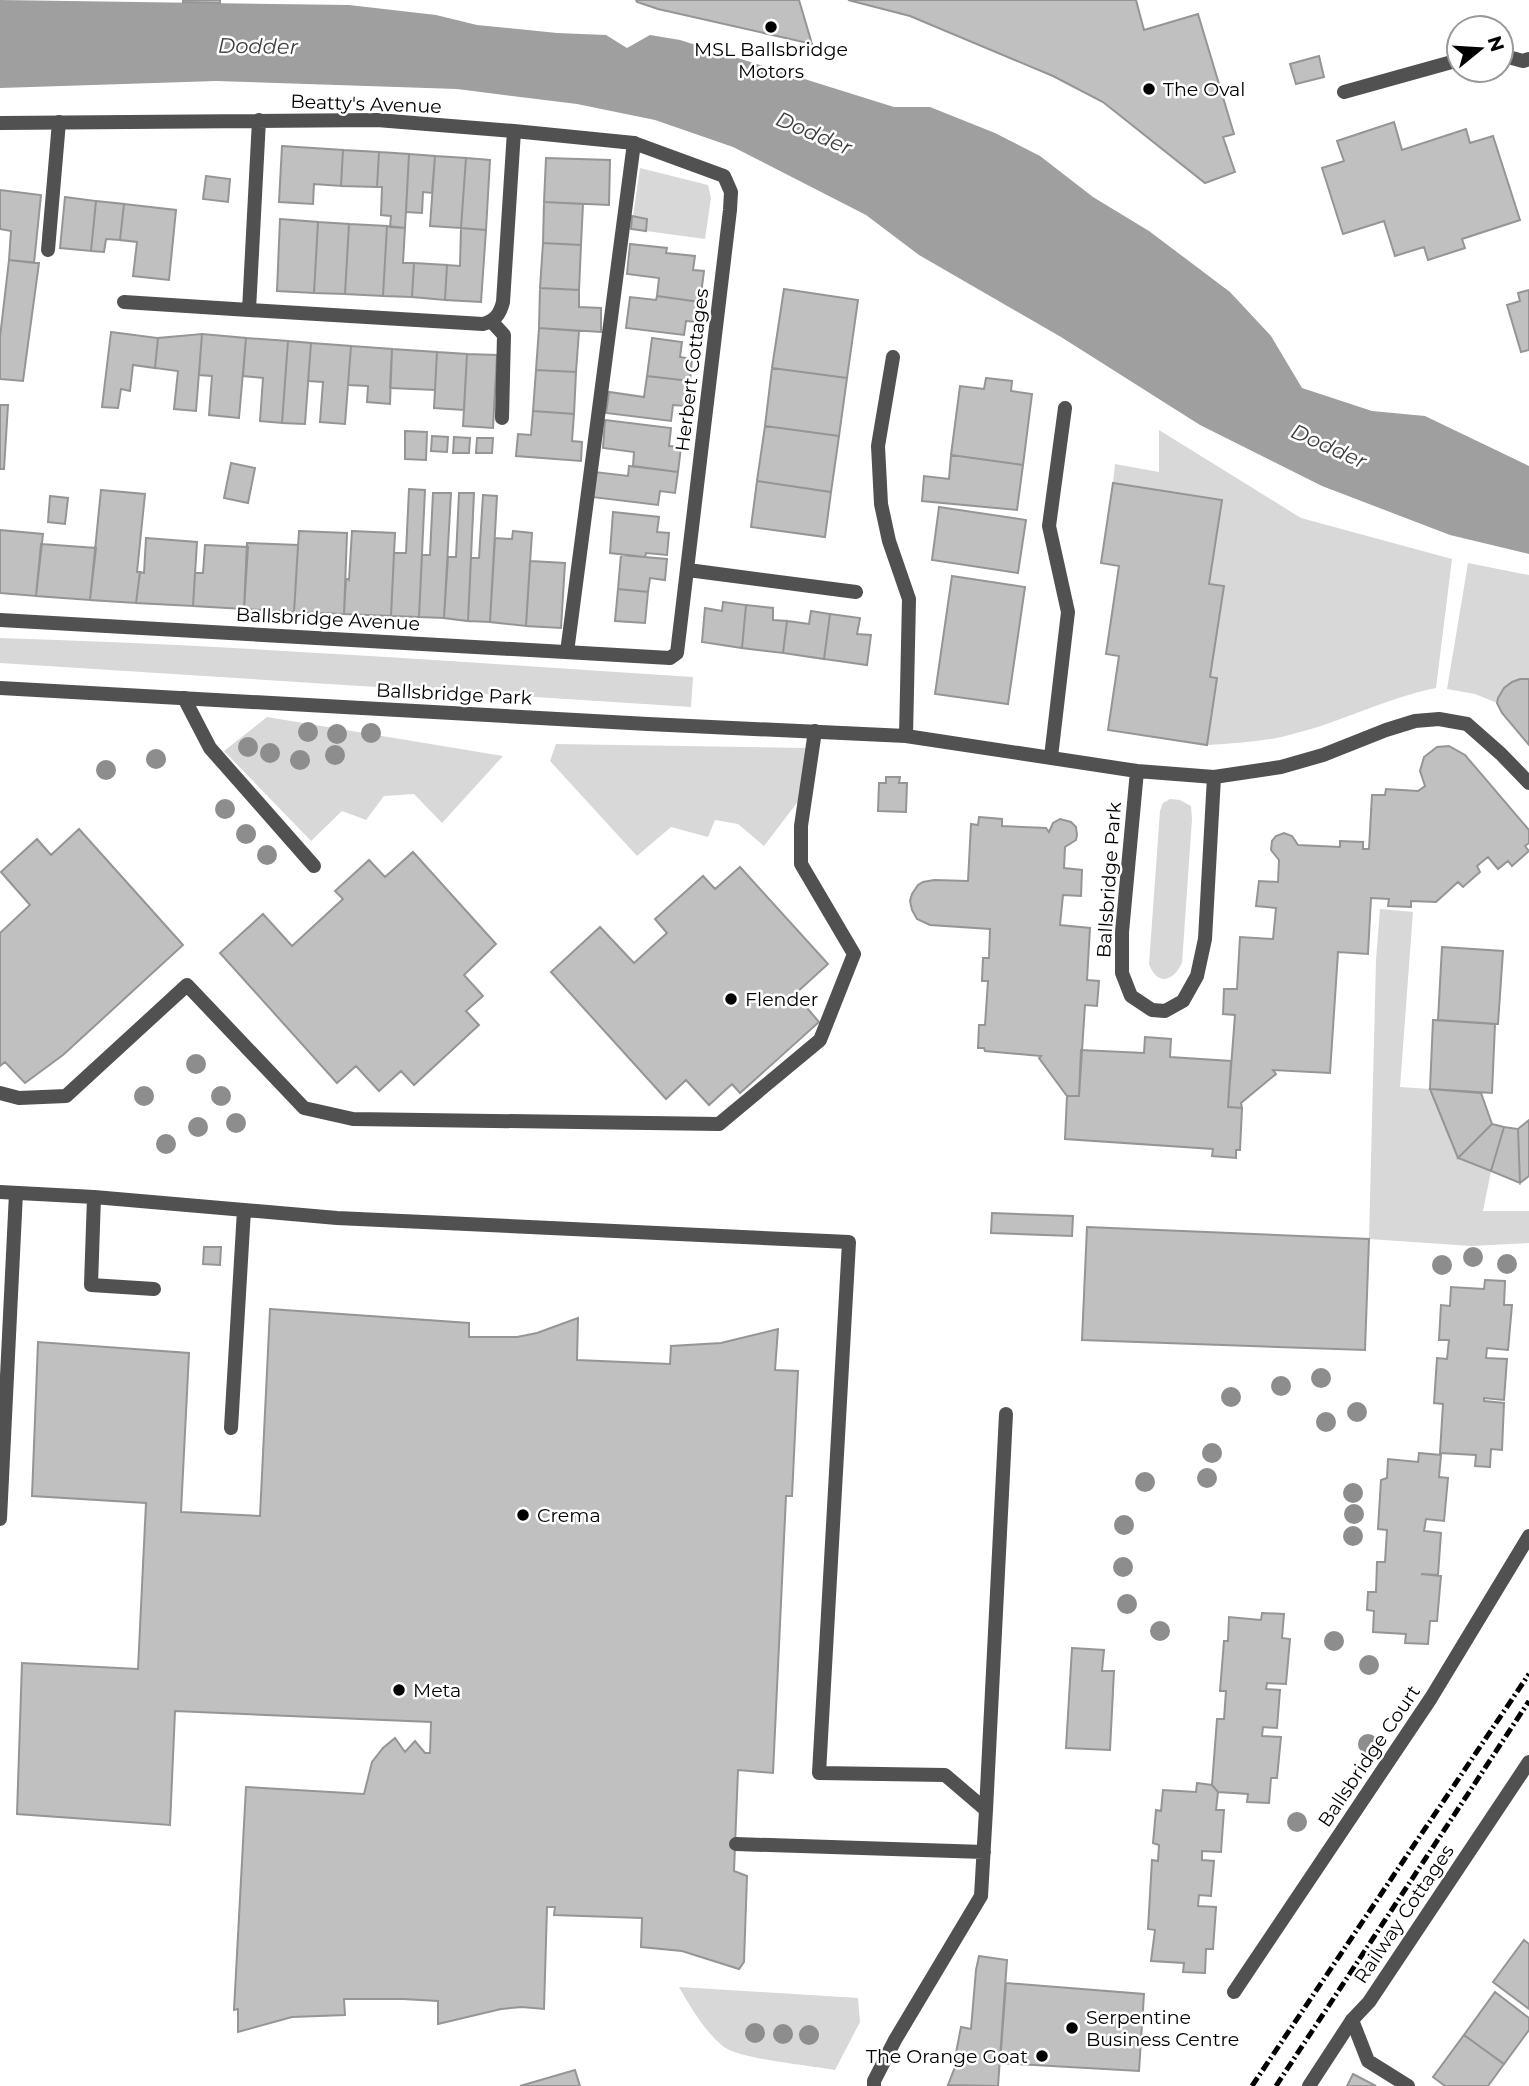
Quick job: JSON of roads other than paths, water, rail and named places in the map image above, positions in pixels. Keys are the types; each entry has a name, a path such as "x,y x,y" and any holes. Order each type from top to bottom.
{"street":[{"path":"1344,92 1445,64"},
{"path":"249,310 259,120"},
{"name":"Beatty's Avenue","path":"0,123 377,120 634,143 724,176"},
{"path":"48,250 59,122"},
{"path":"124,302 483,324 492,322 500,312 503,302 514,131"},
{"path":"567,652 634,143"},
{"name":"Herbert Cottages","path":"653,657 670,657 677,653 730,210 731,191 724,176"},
{"path":"492,322 505,335 502,418"},
{"path":"893,357 878,446 881,504 889,541 909,600 906,736"},
{"path":"1051,757 1068,612 1049,526 1065,408"},
{"path":"688,570 856,592"},
{"name":"Ballsbridge Avenue","path":"0,620 653,657"},
{"name":"Ballsbridge Park","path":"0,688 906,736 1137,771 1214,777 1281,767 1415,721 1439,719 1467,724 1529,783"},
{"path":"184,698 210,748 314,866"},
{"path":"0,1093 19,1098 66,1096 187,985 304,1108 353,1119 719,1124 820,1040 854,954 801,864 802,826 815,731"},
{"name":"Ballsbridge Park","path":"1137,771 1122,932 1122,973 1131,996 1152,1010 1165,1011 1183,1001 1197,976 1205,939 1214,777"},
{"path":"0,1192 94,1197 350,1219 849,1242 819,1773 944,1775 986,1810"},
{"path":"0,1519 16,1193"},
{"path":"94,1197 91,1285 154,1289"},
{"path":"231,1428 244,1210"},
{"path":"874,2086 895,2040 981,1896 1006,1414"},
{"name":"Ballsbridge Court","path":"1234,1992 1431,1698 1529,1536"},
{"name":"Railway Cottages","path":"1309,2086 1352,2020 1369,2002 1529,1762"},
{"path":"736,1844 984,1852"},
{"path":"1352,2020 1368,2061 1408,2086"}],"water":[{"name":"Dodder","path":"0,0 349,5 436,15 477,25 606,35 627,48 650,35 680,40 894,107 930,107 995,133 1040,156 1093,197 1149,231 1230,292 1271,336 1302,388 1372,411 1425,416 1529,466 1529,554 1450,535 1322,486 1200,425 1061,337 919,255 866,215 733,147 655,120 577,104 457,89 216,81 0,88"}],"railway":[{"path":"1252,2086 1529,1674"},
{"path":"1276,2086 1529,1701"}],"place":[{"name":"MSL Ballsbridge Motors","path":"771,27"},
{"name":"The Oval","path":"1149,89"},
{"name":"Flender","path":"731,999"},
{"name":"Crema","path":"523,1515"},
{"name":"Meta","path":"399,1690"},
{"name":"Serpentine Business Centre","path":"1072,2028"},
{"name":"The Orange Goat","path":"1042,2056"}]}
